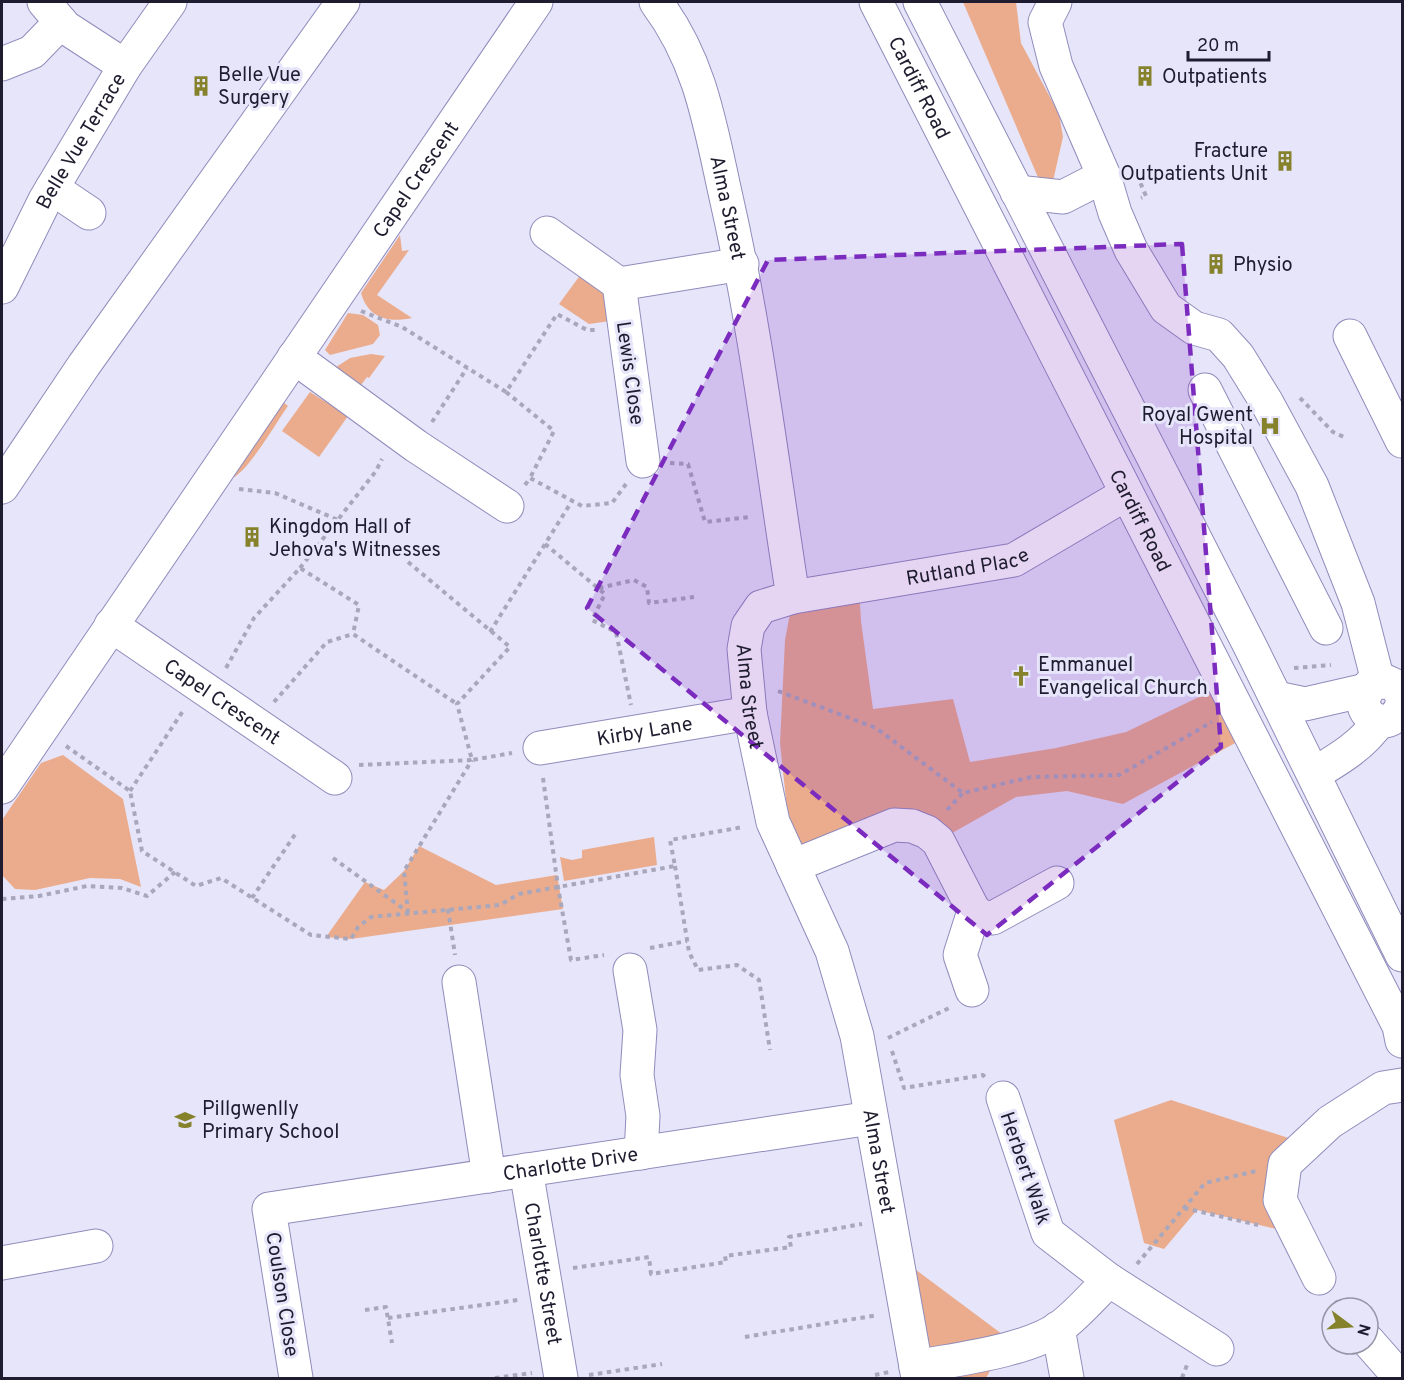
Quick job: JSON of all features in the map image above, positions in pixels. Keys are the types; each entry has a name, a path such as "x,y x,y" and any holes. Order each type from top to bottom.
{"street":[{"name":"Belle Vue Terrace","path":"2,287 52,188 125,66 170,2"},
{"path":"2,487 84,365 343,2"},
{"name":"Capel Crescent","path":"2,787 536,2"},
{"name":"Alma Street","path":"656,2 686,50 703,93 741,264 793,597 761,607 748,626 744,649 750,713 773,822 832,951 857,1036 917,1373"},
{"name":"Cardiff Road","path":"876,2 1394,1017 1402,1041"},
{"name":"Cardiff Road","path":"920,2 1276,698 1402,955"},
{"path":"1055,2 1045,22 1056,66 1120,173 1115,213 1131,250 1166,308 1194,328 1219,335 1238,356 1267,403 1312,486 1390,692"},
{"path":"2,64 32,52 53,12 125,66"},
{"path":"1017,192 1063,196 1120,173"},
{"path":"52,188 88,213"},
{"path":"547,233 619,284 741,264"},
{"name":"Lewis Close","path":"619,284 643,461"},
{"path":"1350,336 1402,441"},
{"path":"294,357 405,438 507,506"},
{"path":"1205,390 1326,628"},
{"path":"1247,473 1292,450"},
{"name":"Rutland Place","path":"793,597 1014,560 1126,494"},
{"name":"Capel Crescent","path":"111,625 335,778"},
{"path":"1276,698 1305,704 1390,692"},
{"path":"1390,692 1363,699 1366,712 1373,719 1391,713"},
{"name":"Kirby Lane","path":"540,748 750,713"},
{"path":"1314,774 1346,756 1391,713"},
{"path":"793,866 894,825 912,826 927,832 938,841 974,911 983,917 993,918 1057,884"},
{"name":"Cardiff Road","path":"1378,903 1402,940"},
{"path":"972,990 960,955 974,911"},
{"path":"627,958 640,1030 637,1075 643,1116 641,1153"},
{"path":"459,982 489,1176"},
{"path":"1319,1278 1280,1200 1286,1164 1330,1122 1383,1088 1402,1085"},
{"name":"Herbert Walk","path":"1003,1098 1048,1233 1114,1283 1217,1349"},
{"name":"Charlotte Drive","path":"269,1209 871,1118"},
{"name":"Charlotte Street","path":"526,1170 561,1378"},
{"name":"Coulson Close","path":"269,1209 296,1378"},
{"path":"2,1263 96,1246"},
{"path":"917,1373 1038,1339 1058,1328 1114,1283"},
{"path":"1058,1328 1066,1378"},
{"path":"1380,1355 1397,1374"}],"path":[{"path":"1120,173 1146,196 1134,202"},
{"path":"332,300 402,327 506,392 554,431 530,478 507,506"},
{"path":"506,392 557,314 587,330 626,332"},
{"path":"130,791 206,689 254,618 300,568 376,471 467,368"},
{"path":"1296,394 1333,432 1344,437"},
{"path":"530,478 582,506 612,502 643,461 688,464 705,522 780,513"},
{"path":"206,485 275,493 338,520"},
{"path":"490,632 572,501"},
{"path":"545,544 604,594 592,620 616,632 637,732"},
{"path":"408,562 510,647 457,705"},
{"path":"300,568 359,605 352,634"},
{"path":"598,588 634,580 647,587 649,603 694,597"},
{"path":"352,634 457,705 472,760 404,871 408,913"},
{"path":"259,724 281,694 327,642 352,634"},
{"path":"1294,668 1331,665"},
{"path":"747,680 876,728 963,793 1031,777 1119,775 1236,708"},
{"path":"41,728 130,791 142,851 196,886 221,878 311,935 351,939 358,927 371,917 500,905 519,894 675,866"},
{"path":"335,778 351,765 472,760 540,748 558,887 571,960 627,958 687,941"},
{"path":"770,1050 759,980 737,965 698,970 689,952 670,840 773,822"},
{"path":"252,898 296,833"},
{"path":"333,858 408,913"},
{"path":"2,899 39,896 87,886 122,888 147,896 175,872"},
{"path":"448,909 459,982"},
{"path":"972,990 949,1008 888,1037 904,1088 983,1074 1003,1098"},
{"path":"1114,1283 1205,1183 1286,1164"},
{"path":"1184,1208 1297,1234"},
{"path":"388,1318 545,1284 648,1257 651,1274 726,1262 725,1256 791,1247 789,1237 889,1220"},
{"path":"365,1310 386,1307 392,1343"},
{"path":"745,1337 906,1310"}],"highlighted area":[{"path":"1182,244 1221,747 987,935 587,608 768,260"}],"shaded area":[{"path":"963,2 1016,2 1021,43 1059,114 1063,137 1053,181 1040,182"},
{"path":"400,235 402,251 409,250 377,295 412,318 395,320 380,317 374,313 364,301 361,293"},
{"path":"584,270 603,284 610,321 589,324 559,304"},
{"path":"348,313 363,315 378,325 380,335 373,344 330,355 325,350"},
{"path":"371,354 385,356 361,385 356,381 344,389 324,375 350,358"},
{"path":"310,392 348,416 319,457 282,431"},
{"path":"277,397 288,406 252,459 237,476 230,479"},
{"path":"859,587 861,621 873,709 953,699 970,762 1056,748 1126,732 1224,685 1250,735 1123,804 1067,791 1016,797 938,841 927,832 793,866 780,743 785,640 793,597"},
{"path":"63,755 123,799 141,887 120,879 90,878 35,890 15,889 2,875 2,820 41,763"},
{"path":"654,837 657,865 564,881 560,857 572,860 582,858 582,850"},
{"path":"419,846 496,885 557,875 563,909 351,939 326,937 365,882 384,890 404,871"},
{"path":"1171,1100 1307,1144 1285,1164 1297,1234 1197,1210 1164,1249 1144,1243 1114,1120"},
{"path":"896,1255 1018,1346 1002,1350 986,1378 918,1378"}],"place":[{"name":"Outpatients","path":"1145,76"},
{"name":"Belle Vue Surgery","path":"201,86"},
{"name":"Fracture Outpatients Unit","path":"1285,161"},
{"name":"Physio","path":"1216,264"},
{"name":"Royal Gwent Hospital","path":"1270,426"},
{"name":"Kingdom Hall of Jehova's Witnesses","path":"252,537"},
{"name":"Emmanuel Evangelical Church","path":"1021,676"},
{"name":"Pillgwenlly Primary School","path":"185,1120"}]}
